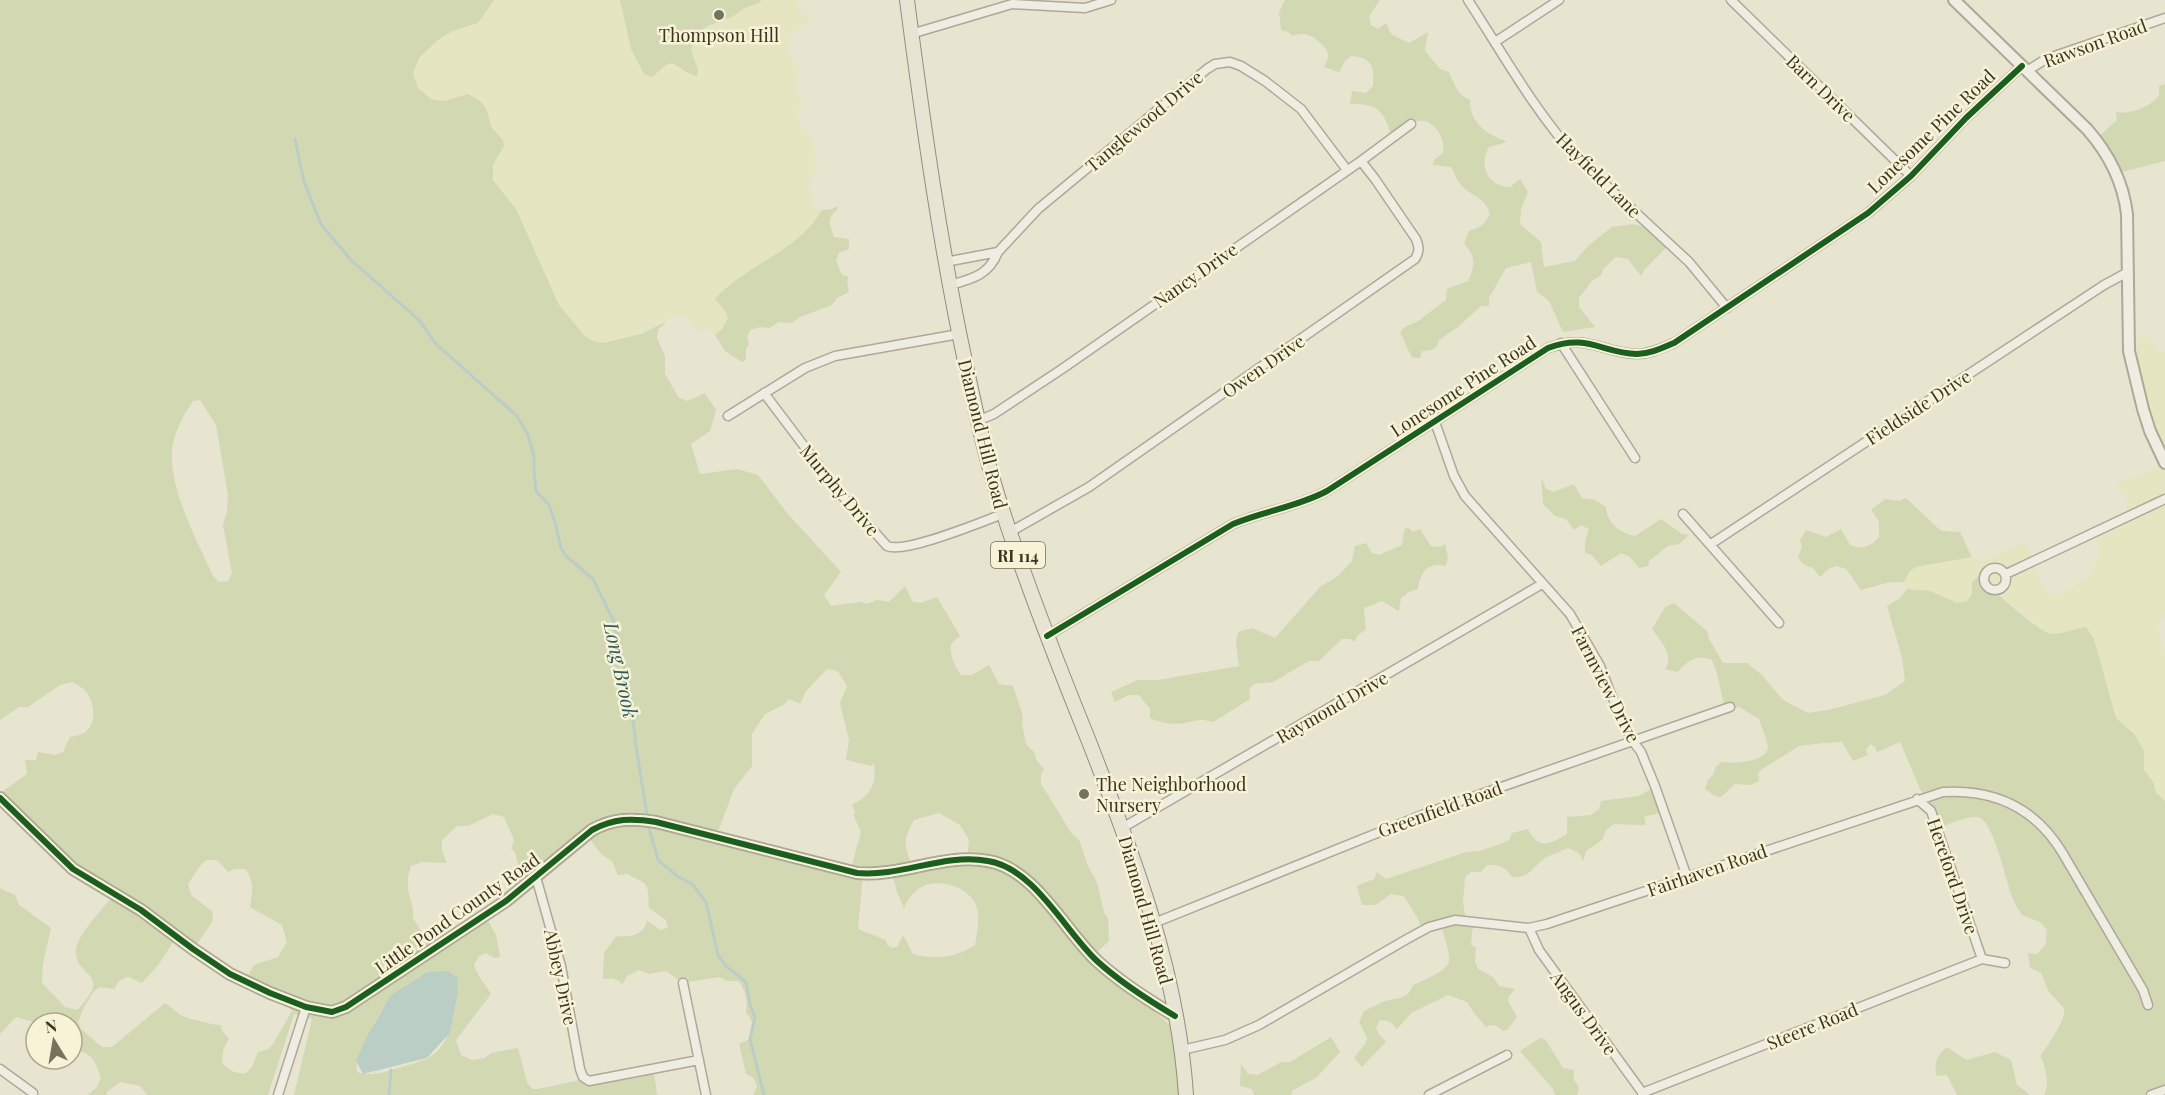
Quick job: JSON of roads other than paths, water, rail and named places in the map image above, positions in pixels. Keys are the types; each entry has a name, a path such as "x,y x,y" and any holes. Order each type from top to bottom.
{"main road":[{"name":"Diamond Hill Road","path":"906,0 930,174 977,421 1003,514 1047,636 1122,828 1154,923 1182,1050 1186,1095"}],"street":[{"path":"911,34 1011,2 1085,8 1111,0"},
{"name":"Hayfield Lane","path":"1468,0 1564,144 1689,262 1727,308"},
{"path":"1495,42 1559,0"},
{"name":"Barn Drive","path":"1731,0 1911,176"},
{"path":"1954,0 2087,129 2112,163 2125,197 2128,272 2127,328 2133,370 2150,431 2165,463"},
{"name":"Rawson Road","path":"2024,68 2165,18"},
{"name":"Tanglewood Drive","path":"950,285 979,276 993,263 998,252 1025,221 1051,198 1207,69 1222,62 1241,66 1293,101 1320,132 1347,170"},
{"name":"Lonesome Pine Road","path":"1047,636 1233,524 1249,517 1312,499 1548,348 1561,343 1583,342 1622,352 1647,353 1674,343 1868,213 1911,176 1966,118 2024,68"},
{"name":"Nancy Drive","path":"977,421 994,414 1062,369 1411,124"},
{"name":"Owen Drive","path":"1010,532 1089,487 1415,259 1419,254 1416,239 1360,161"},
{"path":"945,262 998,252"},
{"name":"Fieldside Drive","path":"1711,544 2032,331 2128,272"},
{"path":"728,416 805,368 835,356 959,334"},
{"path":"1561,343 1635,459"},
{"name":"Murphy Drive","path":"764,393 838,491 887,546 893,549 916,544 1003,514"},
{"name":"Farmview Drive","path":"1435,422 1454,476 1465,496 1570,614 1583,634 1600,666 1632,740 1641,752 1687,877"},
{"path":"2006,574 2165,499"},
{"path":"1683,514 1779,622"},
{"name":"Raymond Drive","path":"1122,828 1542,584"},
{"name":"Greenfield Road","path":"1154,923 1388,827 1730,706"},
{"name":"Fairhaven Road","path":"1182,1050 1225,1040 1259,1024 1429,927 1442,923 1470,921 1529,928 1943,792 1967,791 2013,805 2041,824 2051,834 2143,990 2148,1005"},
{"name":"Little Pond County Road","path":"0,798 73,869 141,910 230,974 306,1007 332,1011 346,1007 506,901 592,830 605,823 627,819 656,822 857,873 882,874 961,859 996,862 1020,876 1033,887 1096,960 1126,985 1175,1016"},
{"name":"Hereford Drive","path":"1917,799 1931,811 1982,959"},
{"name":"Abbey Drive","path":"536,877 561,966 583,1077 589,1081 699,1060"},
{"name":"Angus Drive","path":"1529,928 1539,950 1643,1094"},
{"path":"1982,959 2005,963"},
{"name":"Steere Road","path":"1643,1094 1982,959"},
{"path":"683,983 706,1095"},
{"path":"278,1095 306,1007"},
{"path":"1429,1095 1507,1055"},
{"path":"0,1069 33,1093"},
{"path":"2151,1095 2165,1090"}],"waterway":[{"name":"Long Brook","path":"295,139 304,182 321,224 350,259 419,320 437,345 517,416 528,435 534,457 536,491 549,505 561,548 566,556 593,579 615,624 630,692 649,828 658,860 677,876 692,884 706,902 718,955 727,967 746,982 750,1005 755,1017 750,1039 764,1095"},
{"name":"Long Brook","path":"389,1095 391,1070"}],"place":[{"name":"Thompson Hill","path":"719,15"},
{"name":"The Neighborhood Nursery","path":"1084,794"}]}
